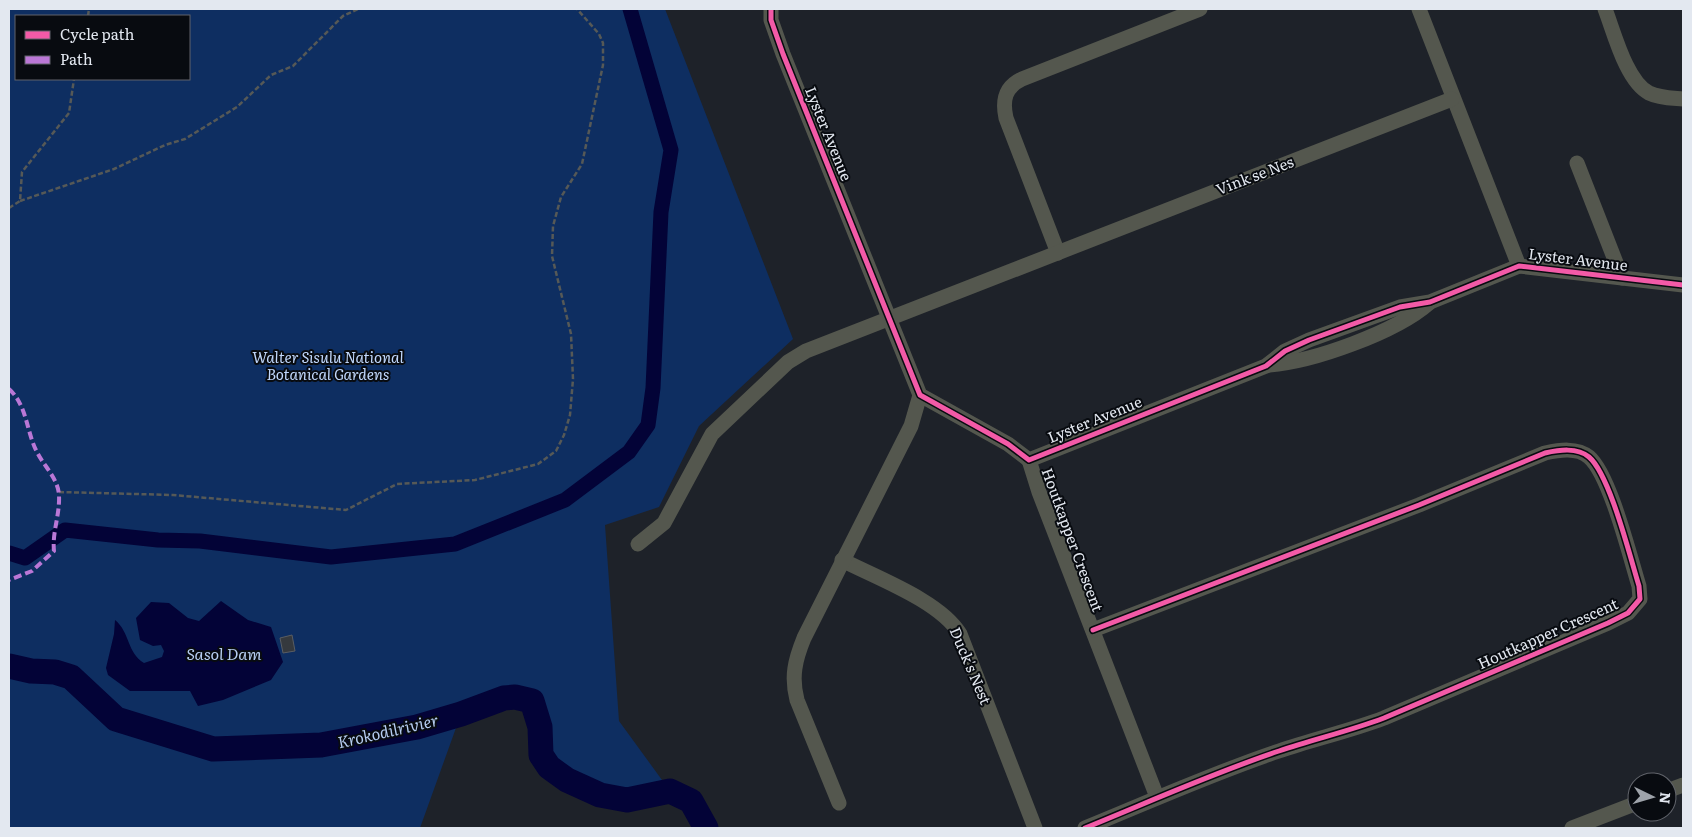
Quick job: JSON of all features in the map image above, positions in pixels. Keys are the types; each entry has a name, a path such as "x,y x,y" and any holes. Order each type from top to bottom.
{"street":[{"name":"Lyster Avenue","path":"771,9 771,20 783,54 920,395"},
{"path":"1058,253 1006,118 1004,100 1007,90 1022,79 1200,9"},
{"path":"1419,9 1452,99 1519,266"},
{"path":"1605,9 1627,66 1643,89 1661,96 1683,99"},
{"name":"Vink se Nes","path":"638,544 664,523 712,434 788,362 806,351 1452,99"},
{"path":"1577,163 1622,278"},
{"name":"Lyster Avenue","path":"1029,460 1266,366 1312,357 1356,341 1404,320 1430,302 1519,266 1683,285"},
{"path":"839,803 797,700 793,684 794,668 801,646 842,560 910,426 920,395 1008,444 1029,460"},
{"name":"Houtkapper Crescent","path":"1085,828 1157,797 1279,751 1375,721 1628,613 1640,599 1639,586 1598,467 1588,456 1574,450 1562,449 1545,453 1419,505 1093,630"},
{"name":"Houtkapper Crescent","path":"1029,460 1038,492 1157,797"},
{"name":"Duck's Nest","path":"842,560 927,604 953,622 960,634 1035,828"},
{"path":"1580,827 1627,807"}],"path":[{"path":"9,208 20,201 114,169 165,144 185,139 237,107 271,76 293,66 343,16 358,9"},
{"path":"59,492 173,495 346,510 397,484 475,480 538,464 556,451 564,435 570,415 572,378 571,334 552,256 554,220 562,196 582,164 603,64 603,43 599,34 578,9"},
{"path":"20,201 22,172 69,113 74,80"}],"green space":[{"name":"Walter Sisulu National Botanical Gardens","path":"9,9 665,9 793,339 699,426 659,507 605,525 619,721 670,791 635,803 600,795 549,767 541,746 532,701 509,698 461,714 420,828 9,828"}],"water":[{"name":"Sasol Dam","path":"221,601 248,620 271,627 283,662 271,680 223,700 198,706 190,691 130,691 108,675 106,668 114,634 115,620 123,630 134,654 144,663 162,657 164,651 161,645 153,646 140,640 136,618 151,602 169,603 188,618 199,621"}],"building":[{"path":"292,635 295,651 283,653 280,638"}],"waterway":[{"path":"9,553 25,558 65,530 158,540 200,541 331,557 455,544 565,500 629,452 648,425 653,388 661,212 671,150 630,9"},
{"name":"Krokodilrivier","path":"9,666 31,671 55,672 71,677 116,719 213,749 321,745 417,727 461,714 504,698 515,697 532,701 540,727 541,755 549,767 567,780 600,795 627,800 670,791 691,801 706,828"}],"marked path":[{"path":"9,389 20,403 34,446 54,478 59,495 54,551 32,571 9,580"}],"cycle path":[{"path":"771,9 771,20 783,54 920,395 1008,444 1029,460 1266,366 1285,351 1309,340 1400,307 1430,302 1519,266 1683,285"},
{"path":"1085,828 1205,778 1292,747 1384,718 1608,623 1628,613 1640,599 1639,586 1625,537 1612,498 1597,467 1584,454 1562,450 1545,453 1419,505 1093,630"}]}
